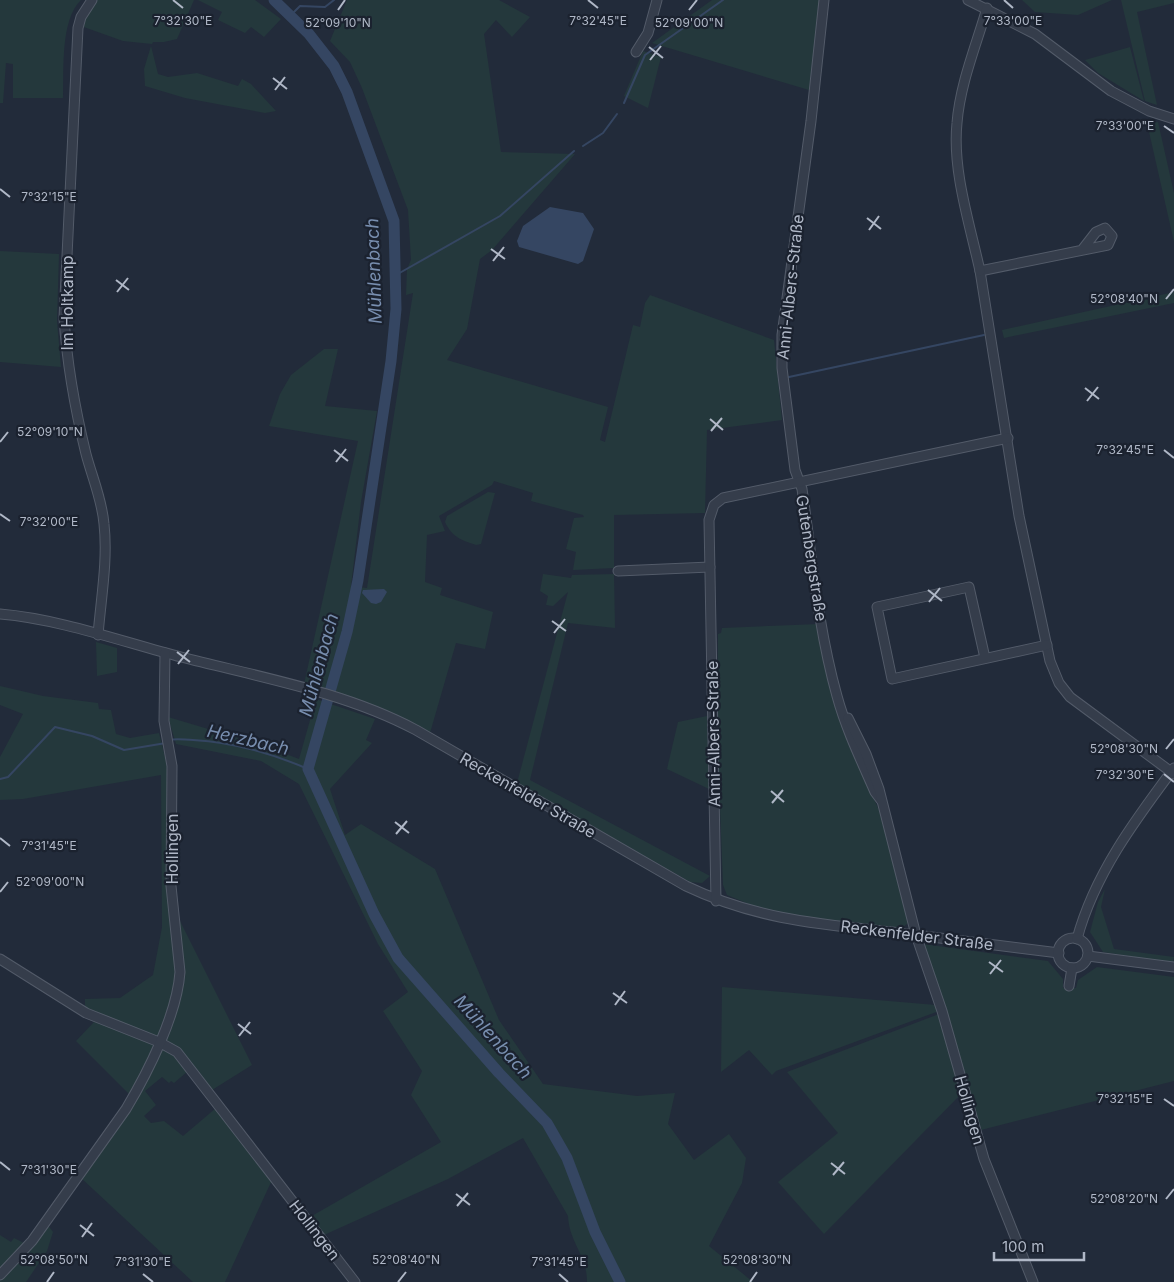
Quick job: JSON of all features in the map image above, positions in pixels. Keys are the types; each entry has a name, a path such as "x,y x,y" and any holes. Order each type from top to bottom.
{"street":[{"name":"Im Holtkamp","path":"92,0 81,16 78,28 64,318 72,387 104,523 105,546 98,635"},
{"path":"636,52 648,33 657,0"},
{"name":"Anni-Albers-Straße","path":"716,900 710,511 718,500 799,482 795,470 781,352 824,0"},
{"path":"968,0 1035,34 1111,91 1149,111 1174,119"},
{"path":"987,8 963,90 956,124 959,169 980,271 1022,530 1047,645 1055,676 1070,697 1173,771 1106,869 1089,903 1077,939"},
{"path":"980,271 1082,250"},
{"name":"Gutenbergstraße","path":"916,935 879,789 866,754 837,696 821,622 799,482 1008,438"},
{"path":"618,571 710,567"},
{"path":"984,658 969,587 877,607 892,679 1047,645"},
{"name":"Reckenfelder Straße","path":"0,614 98,635 165,652 338,698 382,713 416,730 686,886 716,900 768,916 1059,953"},
{"name":"Hollingen","path":"0,1275 32,1241 126,1108 137,1090 168,1023 179,990 180,972 170,869 172,766 164,721 165,652"},
{"name":"Hollingen","path":"916,935 942,1011 984,1159 1033,1282"},
{"path":"1077,939 1087,948 1088,956 1082,965 1072,968 1062,963 1059,953 1067,940 1077,939"},
{"path":"1088,956 1174,967"},
{"name":"Hollingen","path":"0,959 86,1013 159,1042 177,1052 355,1282"},
{"path":"1069,986 1072,968"},
{"path":"168,1023 168,1039 177,1052"}],"green space":[{"path":"0,0 81,0 69,20 66,33 63,98 13,98 13,64 6,63 3,103 0,103"},
{"path":"96,0 194,0 177,39 153,42 152,44 123,41 81,26 83,18"},
{"path":"198,0 255,0 281,19 264,37 251,27 245,33 218,20 222,12"},
{"path":"347,0 499,0 530,17 512,37 496,20 484,34 501,152 575,154 492,250 480,259 467,329 447,360 608,407 600,440 605,442 633,325 640,327 645,303 650,295 774,340 782,420 707,430 705,513 614,515 614,568 573,570 576,552 566,549 574,518 584,517 583,515 531,501 533,493 494,481 492,485 439,516 445,531 427,535 425,582 442,588 440,595 493,612 485,649 456,643 430,733 369,704 304,684 358,441 269,426 280,394 291,375 324,349 338,349 325,406 377,411 361,502 351,586 367,588 413,293 406,295 407,269 411,260 408,210 362,88 350,62 330,41"},
{"path":"712,0 820,0 809,90 652,43"},
{"path":"1022,0 1112,0 1078,15 1035,12"},
{"path":"1121,0 1174,0 1174,3 1137,12 1157,105 1145,101"},
{"path":"151,46 158,74 168,77 197,73 238,86 242,79 251,84 276,111 265,113 185,98 145,86 144,69"},
{"path":"1130,47 1144,101 1098,73 1085,60"},
{"path":"643,51 661,57 648,108 624,96"},
{"path":"1158,122 1174,193 1174,242 1147,123"},
{"path":"0,251 59,254 57,321 61,367 0,362"},
{"path":"1174,292 1174,303 1004,338 1002,330"},
{"path":"488,492 495,493 481,544 476,545 458,537 445,522 447,516"},
{"path":"543,574 571,578 572,575 614,574 615,628 568,623 530,780 710,876 702,883 690,882 517,783 568,592 553,606 546,605 548,596 540,591"},
{"path":"819,624 834,696 848,743 879,810 909,922 900,930 768,912 727,895 723,885 717,728 718,634 721,633 722,628"},
{"path":"96,642 117,648 117,672 97,676"},
{"path":"0,686 43,696 98,703 99,709 111,710 116,734 130,738 159,733 169,773 172,905 252,1065 212,1090 200,1073 194,1079 188,1071 174,1083 171,1081 169,1083 162,1077 145,1091 156,1105 144,1116 151,1123 164,1121 183,1136 216,1108 272,1180 225,1282 193,1282 80,1177 128,1112 157,1040 131,1096 76,1041 94,1022 85,1018 85,999 120,998 153,975 162,927 161,775 23,799 0,800 0,757 23,714 0,705"},
{"path":"316,699 375,719 366,740 372,743 330,789 345,835 361,824 435,869 499,1020 543,1084 637,1096 675,1093 668,1124 694,1160 729,1134 746,1158 742,1183 709,1246 753,1282 587,1282 584,1264 571,1233 568,1216 523,1138 448,1179 324,1235 310,1217 441,1142 411,1095 422,1071 383,1011 408,992 378,944 299,784 261,761 176,744 168,717 265,746 299,759"},
{"path":"707,716 709,789 667,769 678,722"},
{"path":"1105,889 1101,907 1114,949 1174,957 1173,963 1103,952 1090,932 1098,902"},
{"path":"923,944 1048,961 1063,979 1063,988 1076,988 1078,980 1097,967 1174,977 1174,1081 981,1130"},
{"path":"722,987 936,1005 939,1011 776,1071 772,1075 749,1050 721,1072"},
{"path":"939,1014 962,1093 824,1234 778,1182 838,1133 787,1072"},
{"path":"47,1224 53,1232 47,1251 26,1282 0,1282 0,1235 11,1242 14,1238 26,1244"}],"water":[{"path":"550,207 583,213 594,229 583,261 578,264 519,247 517,241 523,226"},
{"path":"384,589 387,592 381,602 376,604 371,603 362,593 363,590"}],"waterway":[{"name":"Mühlenbach","path":"274,0 309,34 334,66 347,92 394,221 396,309 391,361 358,580 347,632 308,769 374,914 398,958 499,1073 547,1123 567,1158 595,1232 620,1282"},
{"path":"290,16 300,6 325,7 334,0"},
{"path":"624,103 645,55 723,0"},
{"path":"583,146 603,133 617,114"},
{"path":"396,275 500,216 574,151"},
{"path":"789,377 984,335"},
{"name":"Herzbach","path":"0,779 8,777 55,727 92,736 124,750 166,743"},
{"name":"Herzbach","path":"170,740 223,743 266,753 308,769"}]}
